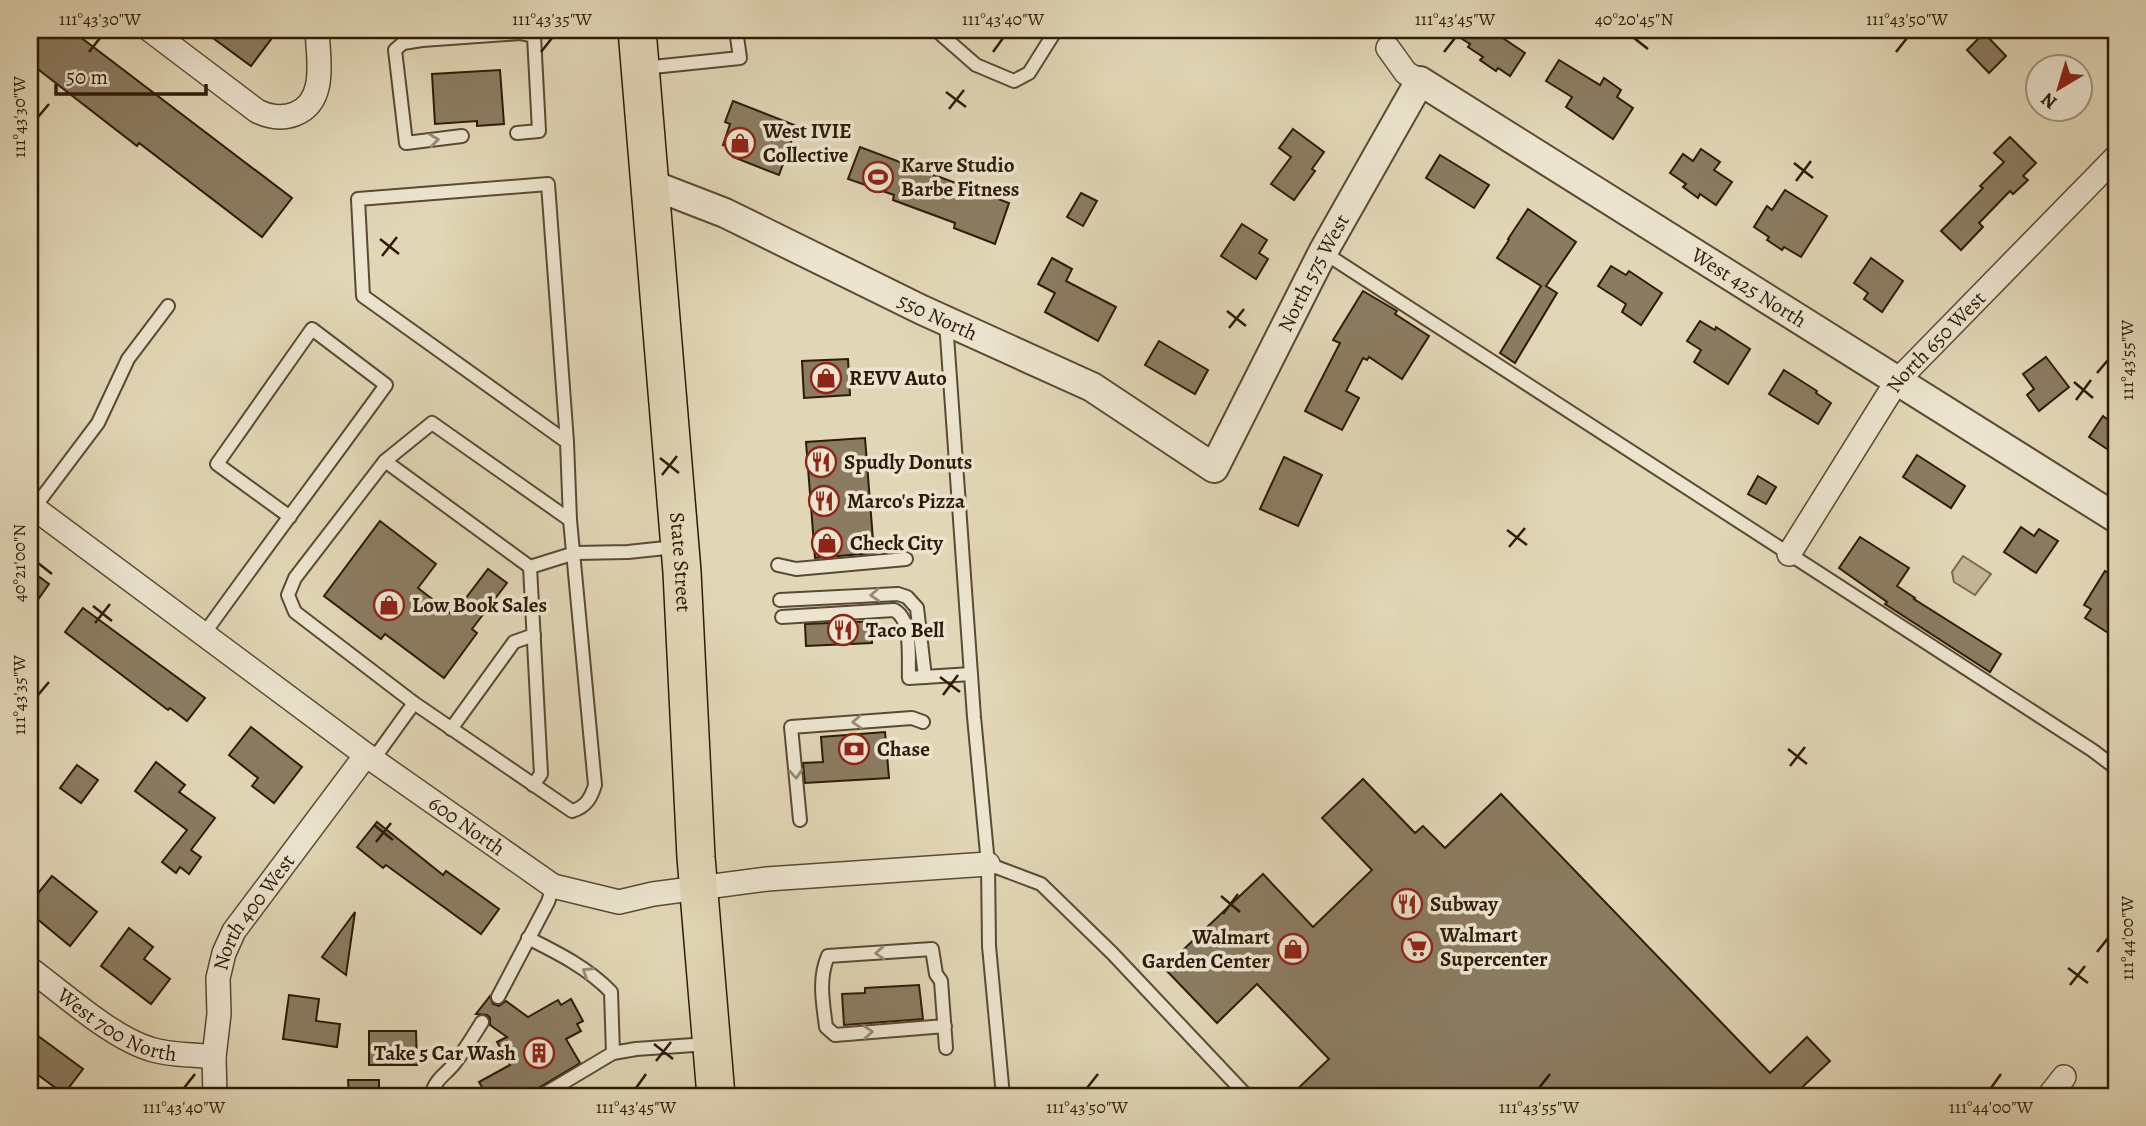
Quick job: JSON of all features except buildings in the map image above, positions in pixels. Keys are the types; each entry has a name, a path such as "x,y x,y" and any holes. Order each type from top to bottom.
{"main road":[{"name":"State Street","path":"637,30 680,547 700,887 716,1096"}],"street":[{"path":"150,30 257,111 275,117 299,113 311,102 320,76 317,30"},
{"name":"West 425 North","path":"1388,48 1406,73 2116,518"},
{"name":"North 575 West","path":"1214,468 1323,252 1420,81"},
{"name":"North 650 West","path":"1789,554 1897,381 2116,157"},
{"name":"550 North","path":"650,184 725,213 946,321 1092,387 1214,468"},
{"name":"600 North","path":"32,506 370,757 553,886 619,902 653,894 768,879 988,864"},
{"name":"North 400 West","path":"215,1096 218,978 224,953 234,931 370,757"},
{"name":"West 700 North","path":"30,969 132,1043 172,1054 214,1057"},
{"path":"2049,1096 2064,1077"}],"lane":[{"path":"640,68 740,58 736,30"},
{"path":"936,30 976,65 1014,80 1029,73 1056,30"},
{"path":"462,136 405,143 395,50 403,43 421,35 520,33 534,36 539,131 517,133"},
{"path":"566,442 363,296 358,199 548,184 566,442 570,520 595,785 591,798 581,808 572,811 414,703 295,612 288,595 295,578 385,461 432,423 570,520"},
{"path":"1323,252 2116,768"},
{"path":"32,506 98,423 128,359 168,306"},
{"path":"946,321 971,674 988,864 989,946 1003,1096"},
{"path":"204,634 290,517 386,385 312,329 217,464 290,517"},
{"path":"385,461 530,567"},
{"path":"530,567 575,553 680,547"},
{"path":"778,565 796,569 906,559"},
{"path":"530,567 541,774 533,785"},
{"path":"780,600 898,594 907,597 917,608 925,677"},
{"path":"782,617 894,610 899,612 906,623 909,678 971,674"},
{"path":"451,729 514,642 534,635"},
{"path":"370,757 414,703"},
{"path":"800,820 791,727 912,718 923,722"},
{"path":"988,864 1041,884 1112,953 1247,1096"},
{"path":"498,997 548,902 553,886"},
{"path":"528,939 598,978 611,992 613,1053"},
{"path":"944,1026 835,1035 826,1027 821,982 822,968 828,956 932,949 936,974 942,981 946,1048"},
{"path":"431,1096 433,1086 455,1064 482,1022"},
{"path":"541,1096 613,1053 712,1043"}],"shaded area":[{"path":"1963,556 1991,574 1975,595 1954,582 1952,572"}],"place":[{"name":"West IVIE Collective","path":"740,143"},
{"name":"Karve Studio Barbe Fitness","path":"878,177"},
{"name":"REVV Auto","path":"826,378"},
{"name":"Spudly Donuts","path":"821,462"},
{"name":"Marco's Pizza","path":"824,501"},
{"name":"Check City","path":"827,543"},
{"name":"Low Book Sales","path":"389,605"},
{"name":"Taco Bell","path":"843,630"},
{"name":"Chase","path":"854,749"},
{"name":"Subway","path":"1407,904"},
{"name":"Walmart Supercenter","path":"1417,947"},
{"name":"Walmart Garden Center","path":"1293,949"},
{"name":"Take 5 Car Wash","path":"539,1053"}]}
